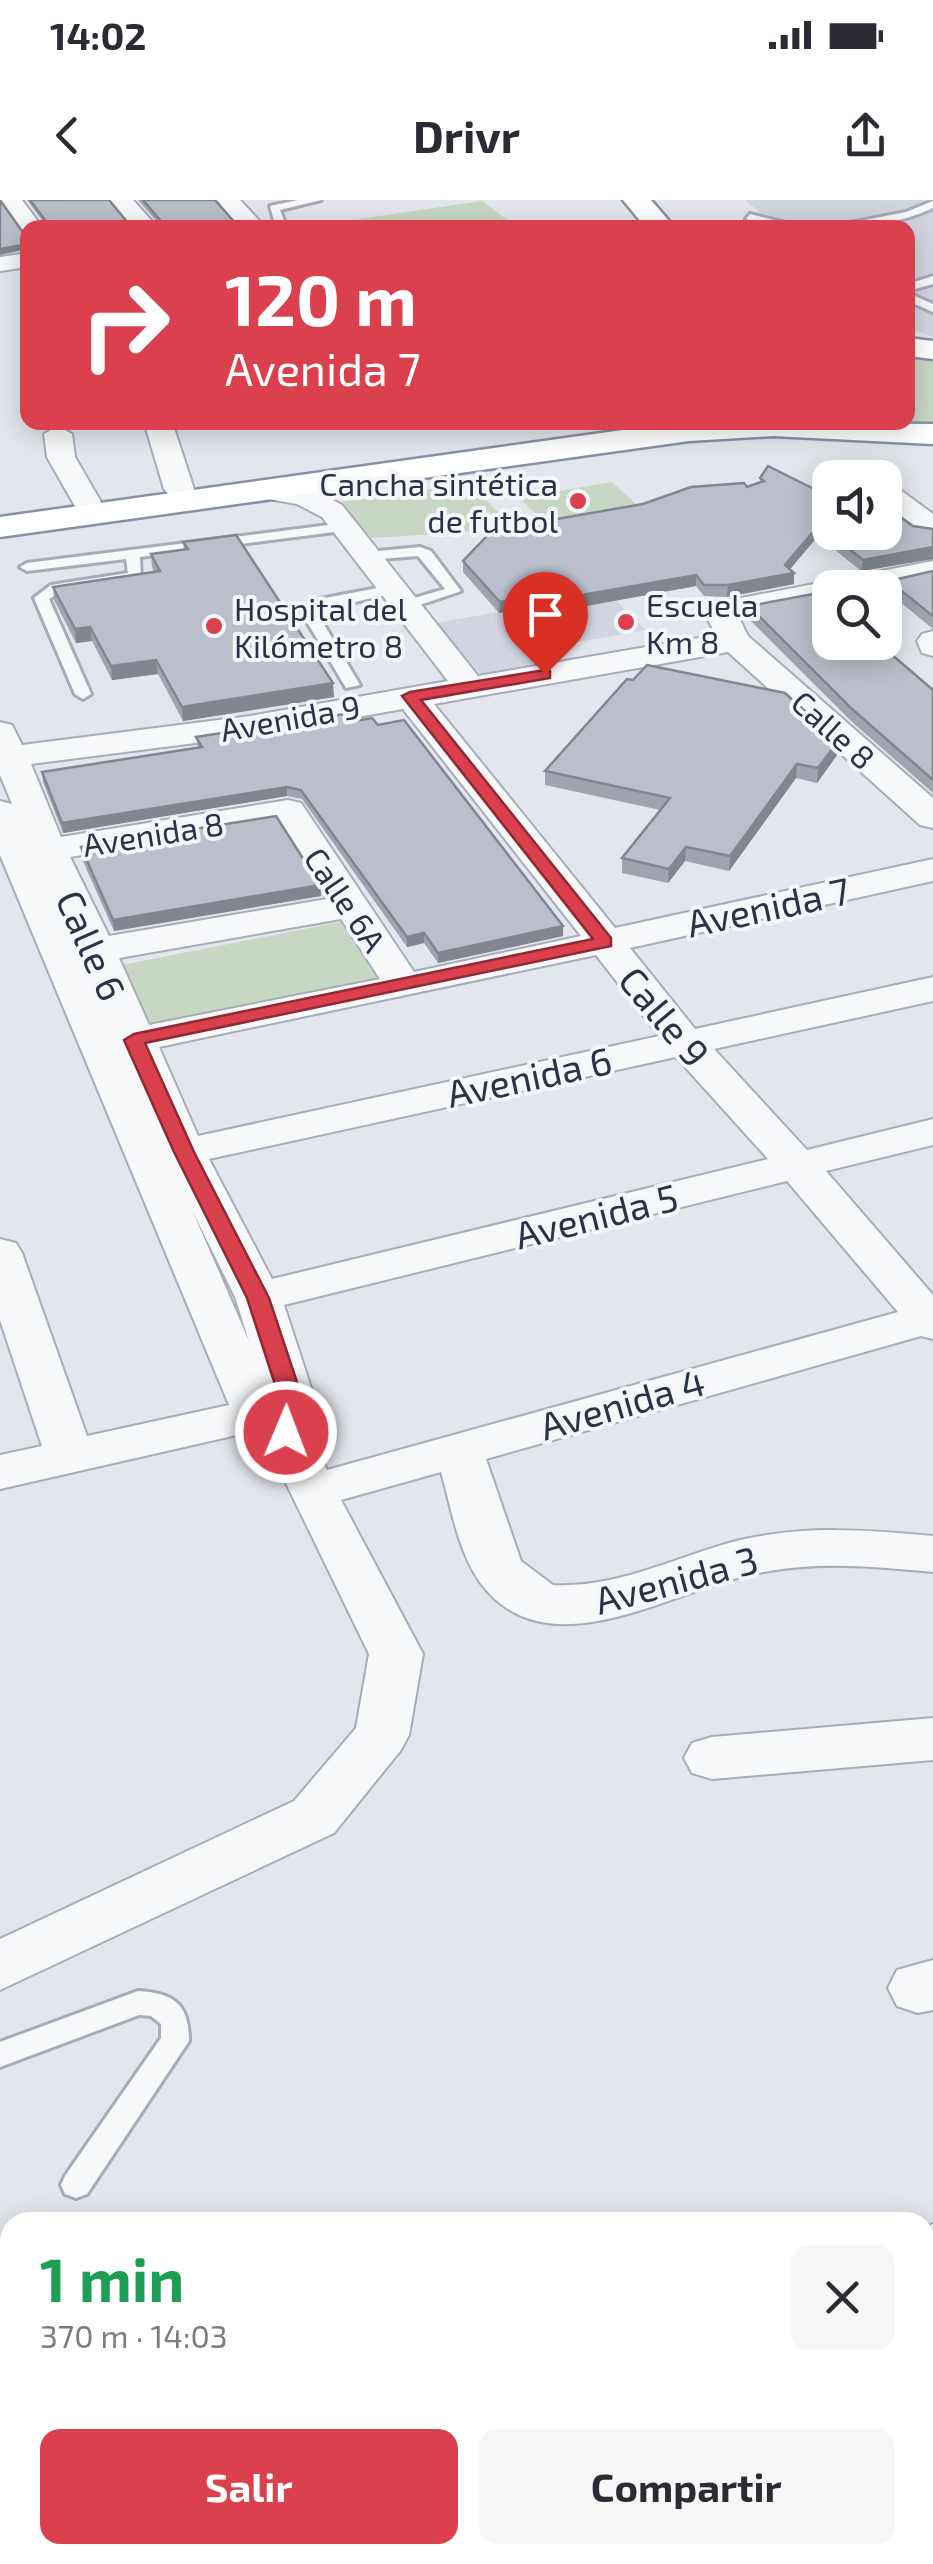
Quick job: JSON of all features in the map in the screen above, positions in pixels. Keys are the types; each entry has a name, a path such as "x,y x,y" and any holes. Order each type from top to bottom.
{"highway":[{"path":"636,200 655,220"},
{"path":"0,514 596,430"},
{"path":"0,527 690,430"},
{"path":"869,430 923,436"}],"street":[{"path":"120,200 139,220"},
{"path":"228,200 247,220"},
{"path":"161,430 180,489"},
{"path":"58,434 61,458 86,502"},
{"path":"339,519 331,493 352,477"},
{"path":"260,490 305,496 339,519 468,687"},
{"path":"902,505 933,528"},
{"path":"902,576 933,570"},
{"path":"735,641 722,616 726,610 812,593"},
{"name":"Avenida 9","path":"4,749 250,726 735,641"},
{"name":"Calle 8","path":"735,641 931,813"},
{"name":"Calle 9","path":"410,696 684,1042 931,1320"},
{"name":"Calle 6","path":"4,749 33,852"},
{"name":"Avenida 8","path":"33,852 288,811"},
{"name":"Calle 6A","path":"288,811 404,986"},
{"name":"Calle 6","path":"0,812 33,852 134,1040 184,1152 253,1286 279,1418"},
{"name":"Avenida 7","path":"134,1040 404,986 933,870"},
{"path":"80,941 352,906"},
{"name":"Calle 6","path":"0,1966 314,1817 382,1735 396,1654 279,1418 80,941"},
{"name":"Avenida 6","path":"184,1152 933,989"},
{"name":"Avenida 5","path":"253,1286 789,1157 933,1132"},
{"path":"0,1253 70,1457"},
{"name":"Avenida 4","path":"312,1491 931,1320"},
{"path":"0,1472 279,1418"},
{"name":"Avenida 3","path":"458,1449 492,1558 506,1582 532,1598 564,1606 617,1600 723,1563 808,1546 933,1554"},
{"path":"712,1758 933,1739"}],"lane":[{"path":"279,220 274,208 316,201 328,215"},
{"path":"879,220 909,215 933,204"},
{"path":"750,217 762,220"},
{"path":"26,566 132,554 339,519"},
{"path":"352,685 308,610 320,603 454,591 420,551 368,556"},
{"path":"83,694 41,598 56,588 136,576 132,554"},
{"path":"0,2055 138,2003 158,2004 175,2019 175,2041 76,2184"}],"shaded area":[{"path":"745,200 933,200 933,337 915,331 915,220 769,220"},
{"path":"616,601 646,630 555,646 528,617 507,620 548,668 485,679 436,623 545,604 552,612"}],"green space":[{"path":"482,201 507,220 360,220"},
{"path":"915,356 933,358 933,426 915,425"},
{"name":"Cancha sintética de futbol","path":"612,482 637,505 545,522 519,498"},
{"path":"469,483 515,529 371,538 341,502"},
{"path":"345,921 386,987 153,1034 122,965"}],"building":[{"path":"0,200 20,228 20,245 0,249"},
{"path":"30,200 109,200 126,220 45,220"},
{"path":"143,200 215,200 233,220 160,220"},
{"path":"768,466 812,488 812,533 785,565 794,573 728,585 704,585 696,575 553,600 547,594 500,602 463,561 488,535 643,504 691,487 744,483 747,487 764,481 760,478"},
{"path":"902,518 913,526 933,529 933,547 863,560 850,550 902,550"},
{"name":"Hospital del Kilómetro 8","path":"236,535 333,683 182,707 156,660 111,666 90,627 75,629 53,587 160,571 151,554 188,549 183,542"},
{"path":"933,571 933,616 902,591 902,578"},
{"path":"812,594 812,660 898,660 933,690 933,780 851,708 749,606"},
{"path":"647,665 785,693 838,741 818,768 797,764 730,856 686,847 669,869 622,858 670,798 545,771 627,679 633,680"},
{"path":"350,713 355,721 372,718 378,725 404,720 563,926 438,953 424,933 407,937 301,790 287,787 62,823 42,772 202,747 196,737"},
{"path":"276,816 320,885 113,920 81,847"}],"place":[{"name":"Cancha sintética de futbol","path":"578,501"},
{"name":"Escuela Km 8","path":"626,622"},
{"name":"Hospital del Kilómetro 8","path":"214,626"}],"route":[{"path":"286,1432 294,1406 258,1298 184,1152 134,1040 605,942 410,696 545,674"}]}
